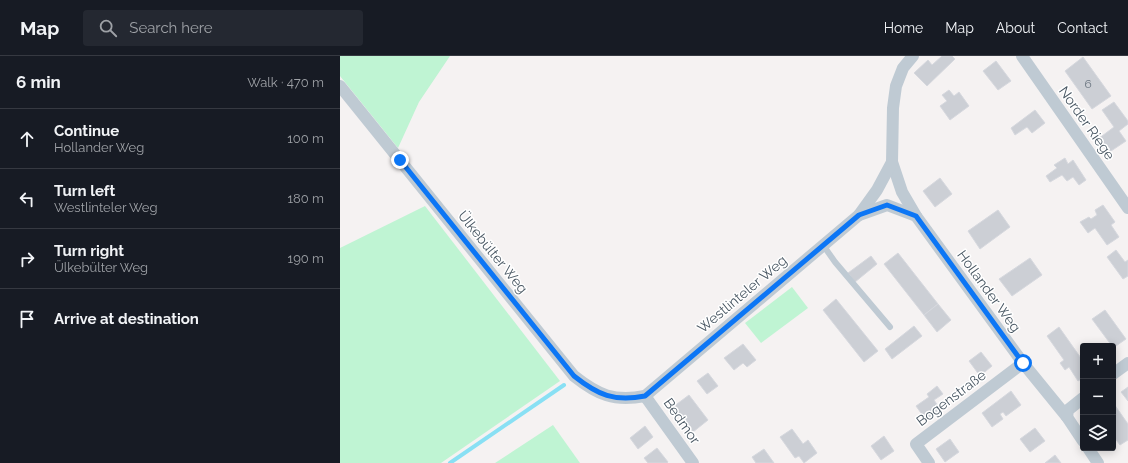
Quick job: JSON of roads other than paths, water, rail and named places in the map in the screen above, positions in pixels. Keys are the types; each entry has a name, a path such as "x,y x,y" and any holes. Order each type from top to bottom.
{"street":[{"name":"Westlinteler Weg","path":"913,56 903,68 896,86 893,108 892,162 902,192 916,216"},
{"name":"Norder Riege","path":"1022,56 1128,208"},
{"name":"Ülkebülter Weg","path":"340,86 574,376 590,389 606,395 618,398 645,396"},
{"name":"Westlinteler Weg","path":"645,396 859,215 877,190 892,162"},
{"name":"Westlinteler Weg","path":"859,215 887,205 916,216"},
{"name":"Hollander Weg","path":"916,216 1023,363 1067,417 1080,436"},
{"name":"Bogenstraße","path":"929,463 916,444 1023,363"},
{"path":"1116,372 1128,363"},
{"name":"Bedmor","path":"645,396 694,463"},
{"path":"1067,417 1068,410 1080,400"},
{"path":"1090,451 1098,463"}],"lane":[{"path":"823,245 835,262 890,327"}],"waterway":[{"path":"450,463 564,385"}]}
